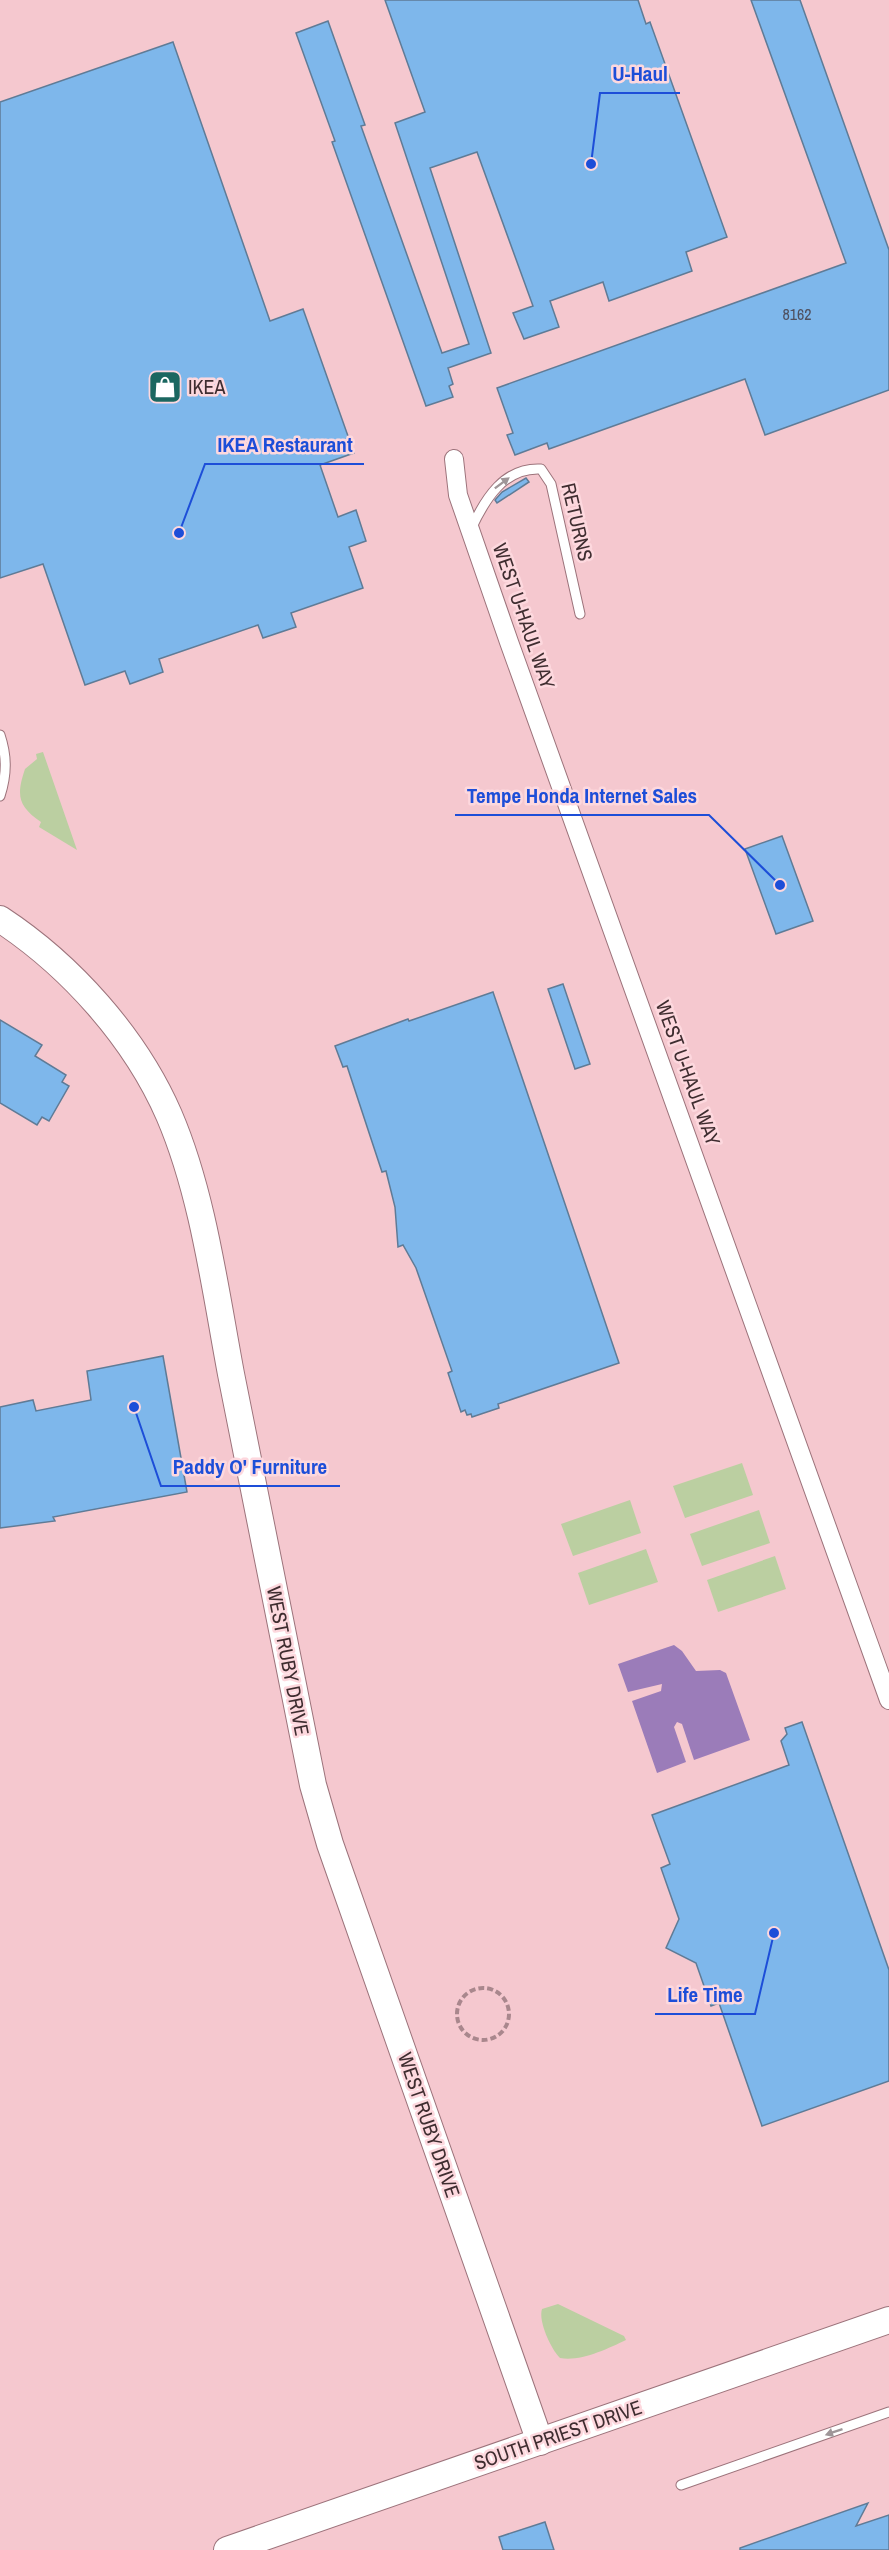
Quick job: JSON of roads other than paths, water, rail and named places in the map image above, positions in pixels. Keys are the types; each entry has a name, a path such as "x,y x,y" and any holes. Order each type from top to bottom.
{"street":[{"name":"WEST U-HAUL WAY","path":"454,459 455,485 470,531 889,1700"},
{"name":"WEST RUBY DRIVE","path":"0,919 35,942 101,1009 152,1080 183,1152 208,1259 313,1785 330,1844 540,2442"},
{"name":"SOUTH PRIEST DRIVE","path":"226,2550 889,2320"}],"lane":[{"name":"RETURNS","path":"470,531 484,501 499,485 530,468 541,469 551,484 580,614"},
{"path":"0,735 6,756 5,780 0,796"},
{"path":"681,2485 889,2412"}],"place":[{"name":"U-Haul","path":"591,164"},
{"name":"IKEA","path":"165,387"},
{"name":"IKEA Restaurant","path":"179,533"},
{"name":"Tempe Honda Internet Sales","path":"780,885"},
{"name":"Paddy O' Furniture","path":"134,1407"},
{"name":"Life Time","path":"774,1933"}]}
